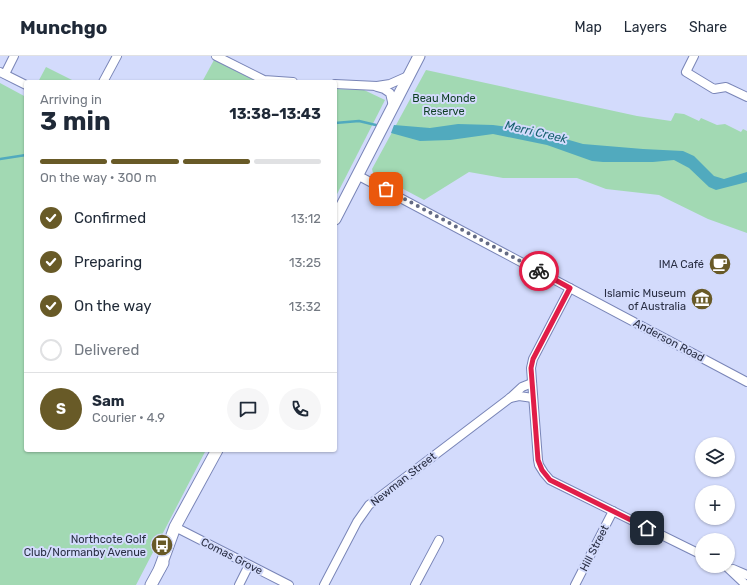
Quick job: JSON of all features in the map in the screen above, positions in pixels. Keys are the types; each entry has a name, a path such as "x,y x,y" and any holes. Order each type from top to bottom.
{"main road":[{"path":"337,215 419,56"},
{"path":"151,585 215,452"}],"street":[{"path":"14,56 2,73 24,84"},
{"path":"105,80 117,56"},
{"path":"216,56 264,80"},
{"path":"694,56 686,72 700,82 714,89 726,87 747,97"},
{"path":"337,84 377,86 390,84 408,76"},
{"path":"377,86 390,93 392,108"},
{"name":"Anderson Road","path":"358,175 747,382"},
{"path":"570,288 533,359 531,368 538,460 544,474 550,480 695,552"},
{"name":"Newman Street","path":"324,585 357,522 369,505 510,398 522,387 532,383"},
{"path":"510,398 520,396 533,398"},
{"name":"Hill Street","path":"575,585 613,511"},
{"name":"Comas Grove","path":"178,528 289,585"},
{"path":"415,585 439,540"},
{"path":"239,585 249,565"},
{"path":"735,570 747,575"},
{"path":"733,573 746,585"}],"green space":[{"path":"214,60 254,80 203,80"},
{"path":"46,67 72,80 39,80"},
{"name":"Beau Monde Reserve","path":"426,70 637,116 671,121 675,113 684,114 699,121 701,118 717,125 725,124 741,132 743,129 747,131 747,233 708,219 659,195 606,189 577,178 503,178 469,172 424,200 373,173 372,169"},
{"path":"0,83 24,96 24,452 205,452 136,585 0,585"},
{"path":"337,89 364,90 385,100 337,194"}],"water":[{"path":"458,124 493,125 538,131 583,144 683,151 694,156 714,176 724,179 747,172 747,182 716,190 709,187 689,168 674,160 653,162 592,161 547,145 493,134 450,140 420,141 391,133 394,125 430,128"}],"waterway":[{"name":"Merri Creek","path":"337,123 359,121 380,126"},
{"name":"Merri Creek","path":"0,159 24,155"}],"way so far":[{"path":"386,189 539,271"}],"place":[{"name":"IMA Café","path":"720,264"},
{"name":"Islamic Museum of Australia","path":"702,299"},
{"name":"Northcote Golf Club/Normanby Avenue","path":"162,545"}],"route":[{"path":"539,271 570,288 533,359 531,368 539,465 544,474 550,480 647,528"}]}
